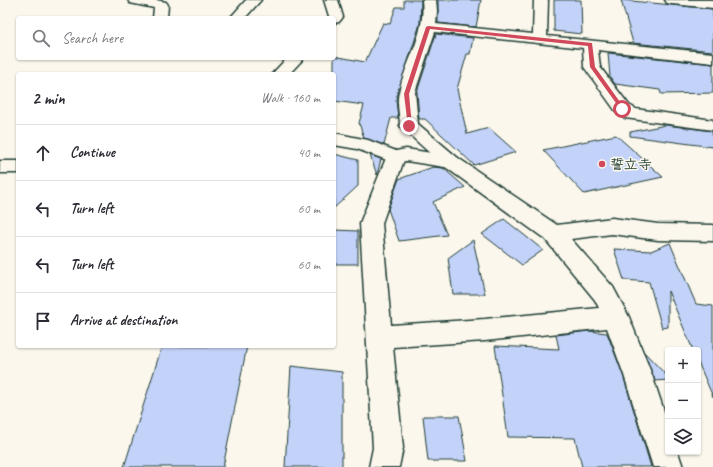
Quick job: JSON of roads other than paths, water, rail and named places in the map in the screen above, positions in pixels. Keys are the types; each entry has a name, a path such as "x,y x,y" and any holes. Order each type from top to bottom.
{"street":[{"path":"135,0 161,5 160,16"},
{"path":"239,16 254,0"},
{"path":"331,0 336,16"},
{"path":"428,0 431,8 428,27 407,94 409,126 451,162 553,233 604,294 616,317 638,375 668,467"},
{"path":"540,39 541,0"},
{"path":"672,0 713,4"},
{"path":"428,27 713,58"},
{"path":"590,44 592,67 622,109 630,114 713,125"},
{"path":"282,72 294,60"},
{"path":"336,139 361,144 395,157 406,155 451,162"},
{"path":"384,467 388,448 371,223 395,157"},
{"path":"553,233 612,226 658,232 713,233"},
{"path":"380,337 485,330 616,317"}],"place":[{"name":"誓立寺","path":"602,164"}]}
